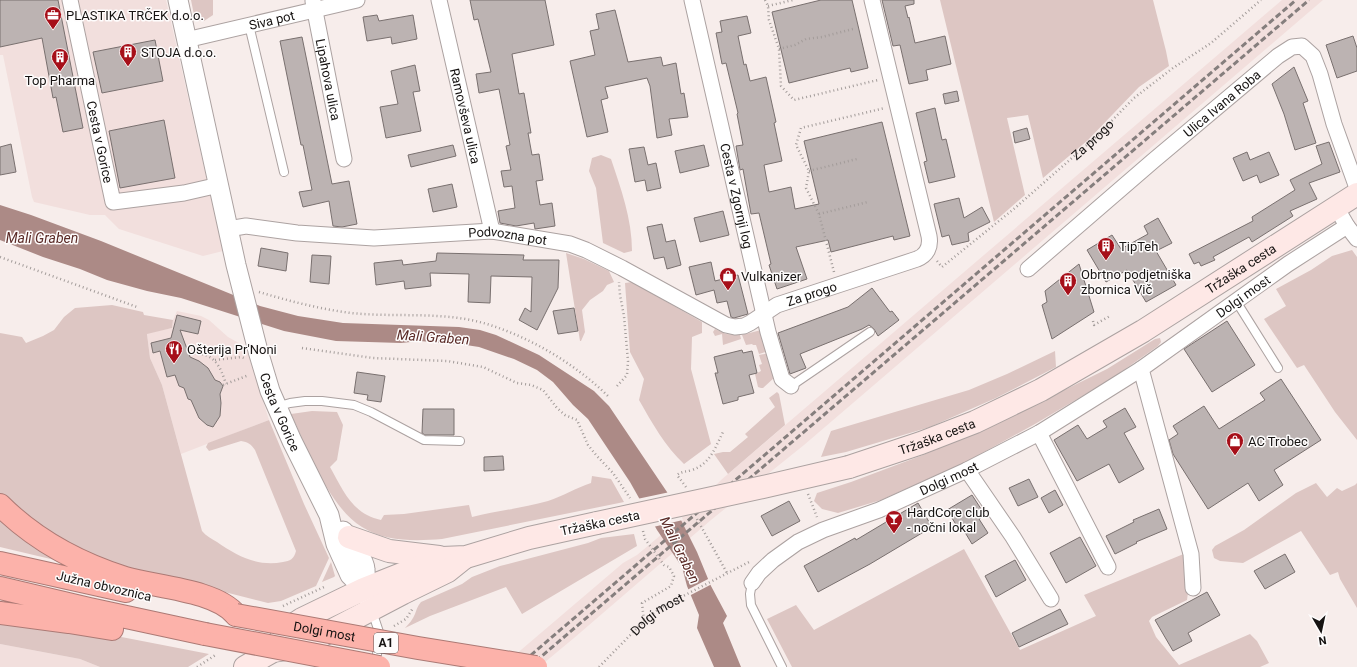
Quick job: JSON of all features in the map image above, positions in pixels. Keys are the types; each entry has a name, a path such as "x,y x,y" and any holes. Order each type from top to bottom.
{"highway":[{"path":"0,505 18,522 47,543 93,567 208,603"},
{"name":"Južna obvoznica","path":"0,563 208,603"},
{"name":"Južna obvoznica","path":"0,588 164,632"},
{"name":"Dolgi most","path":"208,603 231,608 236,615 418,648 536,667"},
{"path":"0,613 164,632"},
{"name":"Dolgi most","path":"164,632 205,634 379,667"}],"main road":[{"name":"Tržaška cesta","path":"272,651 288,628 322,609 364,589 442,558 466,557 530,538 763,488 849,466 921,443 987,417 1041,390 1143,331 1357,194"},
{"path":"349,537 389,550 442,558"},
{"name":"Tržaška cesta","path":"245,667 272,651 300,647 363,613 448,571 466,557"},
{"path":"363,613 367,623 379,632"}],"street":[{"name":"Cesta v Gorice","path":"70,0 113,202 184,193 219,185"},
{"name":"Cesta v Gorice","path":"178,0 236,265 253,356 292,442 329,515 336,544 350,575 364,589"},
{"name":"Siva pot","path":"186,40 249,25 314,5 357,0"},
{"name":"Ramovševa ulica","path":"439,0 492,231"},
{"name":"Cesta v Zgornji log","path":"692,0 764,314 782,379 792,386"},
{"path":"872,0 929,236 930,241 928,251"},
{"name":"Lipahova ulica","path":"314,5 344,158"},
{"name":"Ulica Ivana Roba","path":"1028,269 1153,161 1278,56 1292,47 1302,46 1313,56 1320,74 1334,124 1357,188"},
{"path":"1336,207 1347,226 1357,239"},
{"name":"Podvozna pot","path":"228,229 246,226 297,233 374,238 492,231 570,244 586,250 622,268 726,326 744,326 764,314"},
{"name":"Dolgi most","path":"752,584 759,573 773,560 798,542 823,530 879,510 967,470 1038,433 1141,369 1288,264 1347,226"},
{"name":"Za progo","path":"764,314 777,305 917,259 928,251"},
{"path":"1141,369 1191,554 1193,588"},
{"path":"1038,433 1108,567"},
{"path":"967,470 1013,537 1051,599"},
{"name":"Cesta v Gorice","path":"329,515 349,537 366,567 363,613"}],"lane":[{"path":"249,25 284,172"},
{"path":"1236,301 1278,368"},
{"path":"792,386 870,332"},
{"path":"277,410 284,405 305,400 322,400 354,405 371,412 424,440 460,442"},
{"name":"Dolgi most","path":"752,584 750,594 751,605 782,667"},
{"path":"376,667 379,632"}],"path":[{"path":"765,0 768,6 769,20 779,49 781,86 794,100 878,80"},
{"path":"768,6 793,0"},
{"name":"Za progo","path":"928,251 942,267 1015,208 1097,136 1134,98 1173,68 1211,43 1261,0"},
{"path":"779,49 795,45 806,39 822,37 853,28"},
{"path":"834,271 819,214 806,188 809,171 796,145 801,128 885,108"},
{"path":"809,171 857,159"},
{"path":"819,214 868,202"},
{"path":"0,257 138,307"},
{"path":"617,386 626,375 628,361 624,316 620,295 619,278 622,268"},
{"path":"258,292 299,303 343,312 388,315 447,316 492,325 530,342 562,359 594,383 608,396"},
{"path":"1093,321 1094,325 1110,316"},
{"path":"302,348 373,358 447,361 483,367 517,383 531,385 543,390 557,408 565,415 577,420"},
{"path":"190,354 204,355 215,360 221,368 225,384 255,373"},
{"path":"215,360 253,356"},
{"path":"240,379 242,384"},
{"path":"686,487 677,475 680,472 692,470 704,464 711,456 723,432"},
{"path":"703,531 726,573"},
{"name":"Dolgi most","path":"599,667 644,620 660,608 755,558"},
{"path":"286,604 329,585"}],"shaded area":[{"path":"0,0 166,0 223,251 203,256 119,229 105,215 90,215 34,202 3,55 0,55"},
{"path":"191,0 213,0 213,15 204,21 199,21 194,15"},
{"path":"940,0 1153,0 1169,66 1139,87 1088,140 1043,178 1028,115 1007,118 1025,195 994,222"},
{"path":"1282,0 1323,0 804,445 711,520 539,667 501,667 623,563 637,555 698,504 721,480"},
{"path":"601,155 611,159 628,216 632,239 632,251 624,253 603,243 596,188 589,171 592,158"},
{"path":"1352,250 1357,257 1357,440 1335,412 1304,365 1297,368 1264,319 1286,306 1276,289 1311,270 1332,256"},
{"path":"566,253 584,259 609,271 614,282 607,285 603,291 590,300 582,310 585,332 581,341 580,341"},
{"path":"632,282 702,322 702,333 692,337 691,369 711,444 684,464 665,442 639,400 644,379 630,352 625,283"},
{"path":"112,305 143,312 144,315 173,320 172,328 147,334 150,358 162,385 202,531 232,552 256,562 274,563 283,562 293,558 296,551 254,448 246,442 241,441 209,451 206,447 208,443 269,420 304,504 329,558 316,586 281,601 268,603 83,556 0,494 0,333 22,337 26,343 54,330 64,317 75,308"},
{"path":"177,311 201,316 209,320 228,337 246,347 269,420 181,454 162,385 150,358 147,333 172,328 173,320"},
{"path":"715,329 726,334 740,335 741,339 723,345 722,334 715,336 713,332"},
{"path":"761,330 769,351 759,354 756,345 746,345 742,335"},
{"path":"1160,338 1161,342 1158,346 1111,379 1035,424 964,463 881,500 838,513 822,509 814,501 817,493 923,455 1024,410 1107,369 1155,339"},
{"path":"1055,351 1056,367 996,398 930,427 846,452 821,457 831,431 969,390"},
{"path":"769,353 775,377 763,388 761,388 758,387 755,374 761,371 759,365 762,364 759,355"},
{"path":"777,392 779,394 785,425 728,474 714,454 730,452 748,437 745,434 775,407 769,398"},
{"path":"312,411 337,412 343,425 337,460 330,467 344,492 356,507 371,517 381,520 384,515 404,514 469,505 472,517 529,506 554,499 591,483 592,476 611,479 624,502 442,539 411,540 391,538 371,532 350,518 339,506 329,491 320,476 291,414"},
{"path":"1316,483 1327,497 1337,488 1342,491 1357,483 1357,608 1340,579 1338,572 1330,575 1301,531 1243,563 1220,561 1214,558 1212,550 1215,546 1244,530 1296,493"},
{"path":"0,512 59,561 0,547"},
{"path":"634,534 637,546 522,614 506,587 430,616 405,628 413,618 421,602 462,584 472,577 500,566 588,543 601,538"},
{"path":"964,549 1020,650 1096,616 1084,595 1186,553 1189,585 1187,600 1152,617 1149,621 1156,637 1179,665 1250,634 1257,641 1269,663 1260,667 792,667 767,619 796,605 814,630"},
{"path":"331,562 335,576 322,582"},
{"path":"0,620 106,634 209,654 188,667 100,667 80,659 0,644"},
{"path":"0,644 80,659 100,667 0,667"}],"water":[{"name":"Mali Graben","path":"0,205 101,241 260,306 298,316 343,323 459,327 480,330 496,335 539,355 594,391 609,406 667,492 697,552 711,586 727,616 723,623 741,667 714,667 697,628 699,615 687,586 682,567 657,530 630,482 588,419 573,405 553,382 537,370 514,359 479,347 420,341 401,343 336,341 284,331 181,298 147,291 107,280 0,240"}],"pier":[{"path":"670,492 683,520 653,527 637,499"},
{"path":"710,578 712,584 689,596 687,590"}],"building":[{"path":"0,0 58,0 83,128 63,132 56,97 53,98 42,38 0,47"},
{"path":"470,0 545,0 554,45 512,54 519,94 524,93 531,133 528,133 532,155 539,154 543,180 536,181 540,205 552,203 555,226 535,229 534,223 516,226 500,223 498,211 515,208 512,186 504,187 501,171 511,170 506,146 510,145 499,89 479,93 476,74 491,72 478,19 474,20"},
{"path":"821,0 852,0 868,68 851,72 850,68 789,83 772,12"},
{"path":"882,0 914,0 914,4 905,6 915,43 945,36 951,64 926,70 928,80 909,84 900,45 893,46"},
{"path":"615,10 628,62 661,57 663,66 676,63 681,94 684,93 688,117 669,119 672,135 657,138 650,86 647,78 605,87 608,98 601,100 608,132 587,137 570,61 595,55 590,31 599,29 596,14"},
{"path":"377,15 379,21 413,15 417,39 392,44 391,37 367,41 363,17"},
{"path":"747,16 751,33 738,36 744,65 746,64 750,81 766,77 776,122 774,123 782,161 764,165 769,192 791,187 795,209 819,204 804,141 882,122 910,236 894,240 893,236 831,252 828,240 796,247 807,279 777,289 769,265 771,264 759,213 751,214 743,169 740,170 736,146 743,145 738,113 726,63 722,64 716,33 722,32 720,21"},
{"path":"1353,36 1357,48 1357,71 1337,78 1326,45"},
{"path":"302,37 332,184 349,181 357,224 342,227 333,226 329,201 303,207 299,192 312,190 303,145 301,145 280,41"},
{"name":"STOJA d.o.o.","path":"155,40 163,81 102,93 93,52"},
{"path":"415,65 420,91 413,92 421,131 386,138 380,107 398,104 391,71"},
{"path":"1294,67 1308,101 1303,103 1316,143 1295,150 1284,114 1272,84"},
{"path":"957,91 959,101 945,104 943,94"},
{"path":"935,108 942,140 946,139 955,177 929,183 924,162 927,161 916,113"},
{"path":"164,120 175,178 120,188 109,131"},
{"path":"1027,128 1030,139 1015,143 1013,132"},
{"path":"1329,142 1340,172 1309,183 1317,199 1290,211 1293,216 1252,242 1249,237 1213,257 1215,260 1201,266 1199,262 1194,264 1189,254 1253,221 1252,217 1295,190 1290,180 1322,164 1316,146"},
{"path":"11,144 16,172 0,175 0,147"},
{"path":"453,145 456,156 411,167 408,155"},
{"path":"704,145 709,166 680,173 675,151"},
{"path":"644,147 648,165 656,163 661,188 647,191 645,180 635,182 629,149"},
{"path":"1247,152 1250,160 1269,152 1279,175 1260,183 1257,175 1243,181 1233,158"},
{"path":"452,184 457,207 433,212 428,189"},
{"path":"959,198 964,218 982,207 990,222 968,233 969,241 952,245 949,235 942,237 934,204"},
{"path":"723,211 729,235 700,242 694,218"},
{"path":"1158,218 1172,243 1156,251 1176,285 1146,302 1127,270 1106,282 1087,250 1112,235 1121,249 1148,234 1144,226"},
{"path":"662,224 666,242 675,240 681,265 667,269 664,257 654,259 647,227"},
{"path":"261,248 288,253 286,271 258,266"},
{"path":"437,253 524,255 523,260 559,260 558,288 537,330 519,320 525,308 531,312 532,277 491,276 490,303 468,302 469,274 430,273 431,286 405,289 404,281 376,285 374,263 402,260 403,265 436,261"},
{"path":"312,255 331,256 329,284 310,282"},
{"name":"Vulkanizer","path":"711,262 715,281 738,275 748,314 734,318 731,317 727,301 717,303 714,290 696,295 689,267"},
{"name":"Obrtno podjetniška zbornica Vič","path":"1079,264 1094,312 1052,339 1042,305 1047,302 1045,291"},
{"path":"872,288 890,312 892,311 899,320 878,336 874,329 869,325 800,354 806,368 790,374 778,333 848,307"},
{"path":"574,308 578,331 558,334 553,311"},
{"path":"177,315 201,321 198,334 180,330 190,357 199,361 208,368 215,380 220,382 223,386 220,394 220,416 213,427 207,425 199,418 191,400 188,399 184,388 179,386 175,375 167,377 160,351 153,353 151,343 171,338"},
{"path":"1227,321 1255,365 1212,392 1184,349"},
{"path":"742,350 743,353 752,351 757,373 749,375 754,393 738,397 738,400 723,404 715,373 718,373 714,357"},
{"path":"357,372 385,376 381,402 367,400 368,395 354,393"},
{"name":"AC Trobec","path":"1281,379 1321,440 1274,470 1283,485 1259,501 1248,483 1208,509 1173,454 1169,440 1178,434 1173,426 1204,406 1219,429 1265,400 1260,393"},
{"path":"1125,408 1136,427 1124,433 1144,469 1119,483 1109,464 1077,481 1054,440 1078,425 1087,439 1107,427 1103,421"},
{"path":"423,409 454,409 454,435 425,435 422,433"},
{"path":"503,456 504,470 484,471 484,457"},
{"path":"1029,479 1038,497 1018,506 1009,488"},
{"path":"1055,490 1063,505 1049,513 1041,498"},
{"path":"972,495 985,515 979,519 988,533 972,544 963,529 960,531 947,510"},
{"path":"789,501 800,521 772,536 761,516"},
{"path":"918,503 932,527 870,564 818,592 804,566 855,538 856,540"},
{"path":"1159,509 1167,529 1136,542 1137,543 1115,554 1106,536 1134,522 1133,520"},
{"path":"1080,537 1096,566 1066,583 1050,553"},
{"path":"1285,554 1295,572 1265,589 1254,571"},
{"path":"1015,560 1026,580 996,597 985,576"},
{"path":"1207,592 1220,615 1188,633 1192,641 1173,651 1155,620"},
{"path":"1060,609 1068,624 1019,647 1012,633"}],"railway":[{"path":"517,667 1296,0"},
{"path":"529,667 1309,0"}],"place":[{"name":"PLASTIKA TRČEK d.o.o.","path":"53,30"},
{"name":"STOJA d.o.o.","path":"128,67"},
{"name":"Top Pharma","path":"60,72"},
{"name":"TipTeh","path":"1106,261"},
{"name":"Vulkanizer","path":"728,291"},
{"name":"Obrtno podjetniška zbornica Vič","path":"1068,296"},
{"name":"Ošterija Pr'Noni","path":"174,364"},
{"name":"AC Trobec","path":"1235,456"},
{"name":"HardCore club - nočni lokal","path":"894,534"}]}
